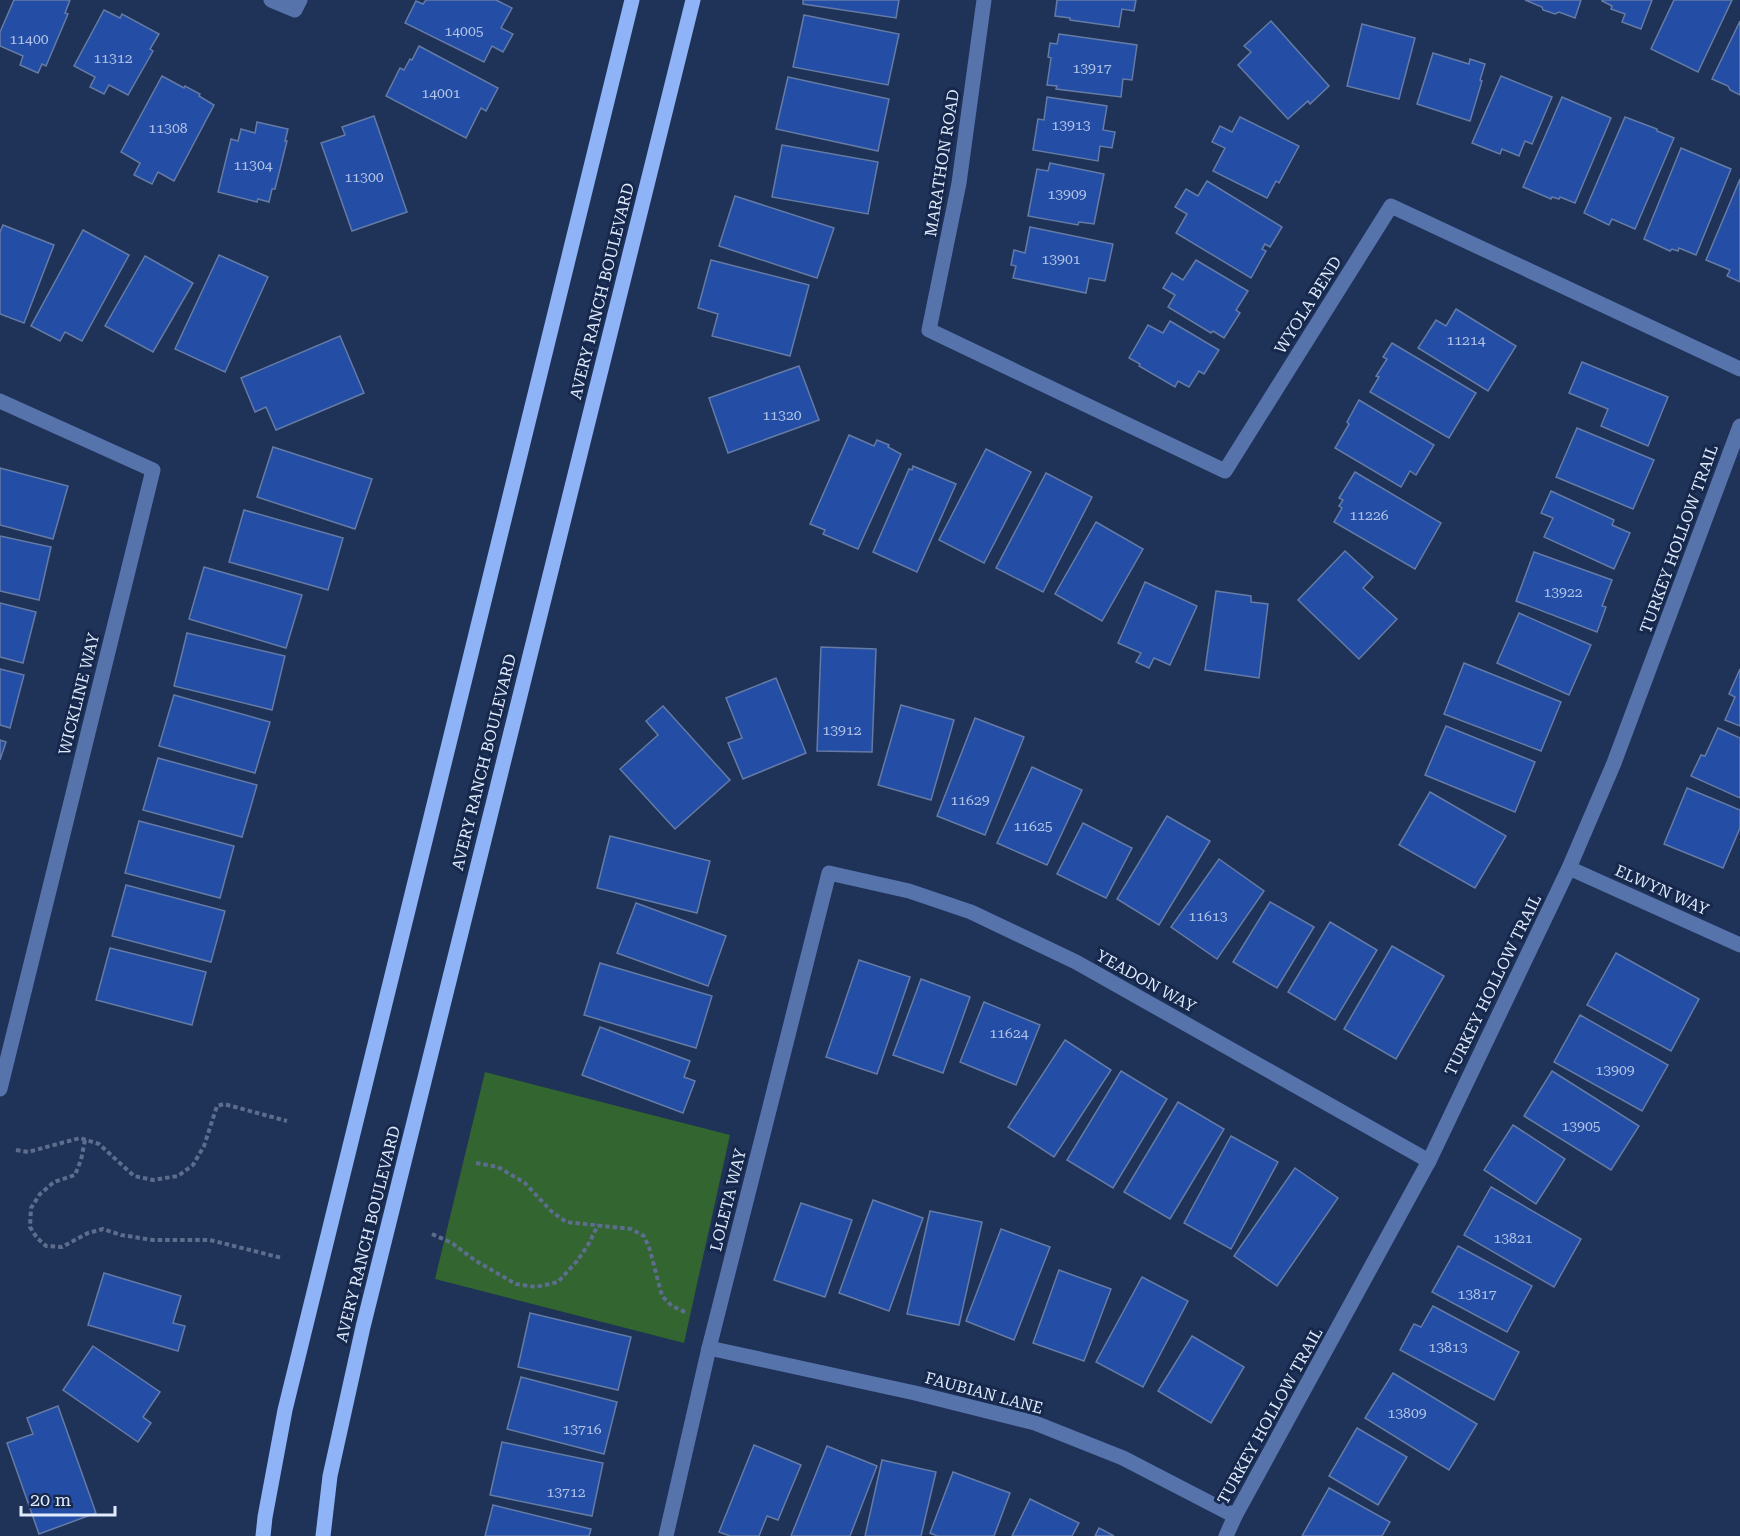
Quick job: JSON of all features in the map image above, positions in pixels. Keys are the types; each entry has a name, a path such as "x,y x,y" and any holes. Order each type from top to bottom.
{"main road":[{"path":"263,1536 285,1410 632,0"},
{"name":"AVERY RANCH BOULEVARD","path":"323,1536 330,1476 363,1327 693,0"}],"street":[{"path":"271,0 298,5"},
{"name":"MARATHON ROAD","path":"929,330 959,183 984,0"},
{"name":"WYOLA BEND","path":"929,330 1225,471 1391,206 1740,369"},
{"name":"WICKLINE WAY","path":"0,401 153,470 4,1054 0,1089"},
{"name":"TURKEY HOLLOW TRAIL","path":"1226,1536 1429,1161 1569,868 1614,763 1740,426"},
{"name":"ELWYN WAY","path":"1569,868 1740,945"},
{"name":"YEADON WAY","path":"829,873 909,891 982,917 1076,962 1429,1161"},
{"name":"LOLETA WAY","path":"666,1536 709,1348 829,873"},
{"name":"FAUBIAN LANE","path":"709,1348 915,1393 1035,1423 1123,1458 1235,1516"}],"path":[{"path":"16,1150 28,1152 80,1138 99,1144 134,1176 153,1180 178,1176 193,1165 204,1146 217,1106 224,1104 287,1121"},
{"path":"85,1140 75,1175 54,1182 40,1194 31,1208 30,1227 46,1246 62,1247 88,1233 104,1229 121,1235 153,1240 210,1240 282,1258"},
{"path":"476,1163 498,1167 525,1183 550,1211 566,1222 631,1229 644,1236 662,1296 672,1306 687,1313"},
{"path":"432,1234 452,1243 476,1261 516,1284 536,1287 558,1282 577,1261 598,1225"}],"green space":[{"path":"485,1072 730,1135 684,1343 435,1279"}],"building":[{"path":"14,0 70,0 65,13 68,14 46,66 42,64 38,73 20,65 23,56 0,46 0,32"},
{"path":"426,0 496,0 512,8 501,28 513,34 503,52 492,46 484,62 405,23 416,1 423,4"},
{"path":"803,0 899,0 896,18 803,4"},
{"path":"1057,0 1136,0 1134,11 1122,9 1119,27 1055,16"},
{"path":"1525,0 1581,0 1575,18 1559,12 1555,14 1543,10 1542,7"},
{"path":"1602,0 1652,0 1641,29 1622,22 1625,14 1611,9 1612,6"},
{"path":"1674,0 1732,0 1698,72 1651,49"},
{"path":"104,10 120,18 122,14 159,34 150,49 153,51 128,95 109,85 104,94 90,87 95,77 74,66"},
{"path":"804,15 899,34 888,85 793,67"},
{"path":"1271,21 1329,86 1310,104 1308,101 1288,119 1238,65 1251,52 1244,46"},
{"path":"1740,21 1740,95 1730,90 1728,86 1712,79"},
{"path":"1362,24 1415,38 1399,99 1347,86"},
{"path":"1059,34 1137,45 1132,80 1123,79 1121,97 1056,89 1057,86 1047,85 1051,58 1048,57 1050,43 1057,44"},
{"path":"419,46 498,88 486,111 481,108 466,138 386,96 400,68 404,70"},
{"path":"1433,53 1469,64 1470,59 1485,64 1470,121 1417,104"},
{"path":"162,76 200,94 199,96 214,105 174,181 158,172 152,184 134,175 140,163 121,152"},
{"path":"1501,76 1552,97 1532,144 1525,141 1519,156 1502,149 1500,154 1472,143"},
{"path":"788,77 889,99 878,151 776,129"},
{"path":"1047,97 1107,106 1103,130 1115,132 1112,148 1100,146 1098,161 1033,150 1038,119 1044,120"},
{"path":"1562,97 1611,118 1575,203 1560,197 1551,199 1523,187"},
{"path":"374,116 407,212 352,231 321,143 345,135 342,127"},
{"path":"1240,117 1299,146 1279,183 1276,181 1267,198 1213,171 1225,148 1212,142 1220,126 1232,132"},
{"path":"1625,117 1674,138 1635,229 1612,219 1609,225 1584,213"},
{"path":"257,122 288,129 275,189 272,189 269,202 258,199 257,202 218,192 231,139 238,141 241,129 255,133"},
{"path":"782,145 878,162 868,214 772,197"},
{"path":"1681,148 1731,169 1696,255 1679,248 1678,251 1672,249 1670,251 1644,239"},
{"path":"1050,163 1104,174 1094,224 1079,222 1078,225 1028,216 1037,169 1048,171"},
{"path":"1740,179 1740,282 1727,276 1730,270 1706,260"},
{"path":"1207,181 1282,227 1270,247 1265,244 1262,249 1266,251 1251,278 1176,233 1187,214 1175,207 1186,189 1198,196"},
{"path":"735,196 834,228 817,278 719,246"},
{"path":"3,225 54,245 24,323 0,314 0,232"},
{"path":"1030,227 1113,244 1105,281 1089,278 1086,293 1013,278 1016,266 1011,265 1014,250 1025,253"},
{"path":"83,230 129,255 82,341 65,332 60,341 31,326"},
{"path":"219,255 268,277 225,372 175,349"},
{"path":"145,256 193,283 153,352 105,326"},
{"path":"711,260 809,285 790,356 712,336 718,314 698,308"},
{"path":"1196,260 1248,291 1236,310 1240,313 1224,338 1213,331 1211,333 1168,307 1175,295 1163,288 1172,273 1183,280"},
{"path":"1456,309 1516,346 1488,391 1418,348 1436,320 1446,326"},
{"path":"1170,321 1219,350 1204,374 1199,371 1189,387 1178,381 1175,387 1129,358 1148,325 1163,333"},
{"path":"340,336 364,393 276,430 266,407 255,412 241,378"},
{"path":"1392,343 1476,393 1449,438 1370,392 1379,377 1376,376 1387,359 1383,357"},
{"path":"1582,362 1668,397 1648,446 1601,426 1608,409 1569,393"},
{"path":"799,366 819,420 728,453 709,398"},
{"path":"1359,400 1434,445 1416,475 1410,471 1401,487 1335,448"},
{"path":"1577,428 1654,460 1633,509 1556,477"},
{"path":"849,435 874,446 877,440 901,454 858,549 823,534 825,530 810,524"},
{"path":"273,447 372,479 355,529 257,497"},
{"path":"986,449 1031,472 984,563 939,540"},
{"path":"913,466 956,484 917,572 873,552 909,469 912,470"},
{"path":"0,468 68,486 53,539 0,525"},
{"path":"1355,472 1441,523 1415,569 1334,522 1342,508 1339,506 1343,500 1339,498"},
{"path":"1046,473 1092,497 1043,592 996,568"},
{"path":"1551,491 1614,520 1612,525 1630,533 1614,569 1544,537 1553,518 1541,513"},
{"path":"244,510 343,538 328,590 229,562"},
{"path":"1096,522 1143,549 1102,621 1055,594"},
{"path":"0,536 51,547 39,600 0,591"},
{"path":"1345,551 1373,577 1363,588 1397,619 1359,659 1298,600"},
{"path":"1534,552 1612,580 1602,606 1606,607 1597,632 1516,601"},
{"path":"204,567 302,595 286,648 189,619"},
{"path":"1145,582 1197,606 1170,665 1154,658 1149,668 1136,662 1141,653 1118,643"},
{"path":"1216,591 1251,596 1251,602 1268,604 1259,678 1205,670"},
{"path":"0,603 36,612 23,663 0,657"},
{"path":"1519,613 1591,645 1569,695 1497,663"},
{"path":"187,633 285,656 272,710 174,686"},
{"path":"821,647 876,649 872,752 817,751"},
{"path":"1464,663 1561,702 1541,751 1444,714"},
{"path":"0,669 24,675 10,728 0,725"},
{"path":"1740,669 1740,726 1725,720 1735,697 1729,694"},
{"path":"776,678 806,753 743,779 728,743 742,738 726,698"},
{"path":"174,695 270,722 255,773 159,746"},
{"path":"901,705 954,720 931,800 878,785"},
{"path":"663,706 730,780 675,829 620,769 658,735 646,721"},
{"path":"975,718 1024,737 985,835 937,816"},
{"path":"1446,726 1535,762 1515,812 1425,775"},
{"path":"1718,728 1740,738 1740,798 1691,776 1701,755 1705,756"},
{"path":"0,740 6,742 0,760"},
{"path":"158,758 257,785 242,837 143,810"},
{"path":"1032,767 1082,790 1047,865 997,843"},
{"path":"1687,788 1740,810 1740,828 1723,868 1664,844"},
{"path":"1430,792 1506,836 1475,888 1399,845"},
{"path":"1167,816 1210,841 1159,925 1117,899"},
{"path":"139,821 234,846 220,898 125,873"},
{"path":"1083,823 1132,848 1106,898 1057,874"},
{"path":"610,836 710,861 697,913 597,888"},
{"path":"1219,859 1264,891 1217,959 1171,927"},
{"path":"126,885 225,911 211,962 112,936"},
{"path":"1270,902 1314,927 1277,988 1233,962"},
{"path":"636,903 726,936 708,986 617,953"},
{"path":"1330,922 1377,950 1335,1020 1288,992"},
{"path":"1392,946 1444,976 1396,1059 1344,1029"},
{"path":"110,948 206,972 192,1025 96,1000"},
{"path":"1616,953 1699,999 1671,1051 1587,1005"},
{"path":"859,960 910,977 877,1074 826,1057"},
{"path":"600,963 712,996 696,1048 584,1015"},
{"path":"921,979 970,997 943,1073 893,1055"},
{"path":"984,1002 1040,1025 1016,1085 960,1062"},
{"path":"1580,1015 1668,1065 1642,1111 1554,1062"},
{"path":"600,1027 690,1061 684,1077 695,1081 683,1113 582,1075"},
{"path":"1065,1040 1111,1070 1054,1157 1008,1127"},
{"path":"1121,1071 1167,1099 1113,1188 1067,1160"},
{"path":"1552,1071 1639,1126 1611,1170 1524,1116"},
{"path":"1178,1102 1224,1129 1170,1219 1124,1192"},
{"path":"1513,1125 1565,1159 1536,1204 1484,1170"},
{"path":"1231,1136 1278,1162 1231,1249 1184,1223"},
{"path":"1295,1168 1338,1198 1277,1286 1234,1256"},
{"path":"1491,1187 1581,1239 1554,1287 1464,1235"},
{"path":"873,1200 923,1218 889,1311 839,1293"},
{"path":"801,1203 852,1220 825,1297 774,1280"},
{"path":"930,1211 982,1222 959,1325 907,1314"},
{"path":"1001,1229 1050,1247 1014,1340 966,1321"},
{"path":"1458,1246 1532,1286 1507,1332 1432,1292"},
{"path":"1059,1270 1111,1289 1084,1361 1033,1343"},
{"path":"104,1273 181,1296 173,1323 185,1326 178,1351 88,1325"},
{"path":"1142,1277 1188,1301 1143,1387 1096,1362"},
{"path":"1433,1306 1519,1352 1494,1400 1400,1350 1414,1324 1421,1327"},
{"path":"530,1313 631,1337 618,1390 518,1367"},
{"path":"1192,1336 1244,1367 1211,1423 1158,1391"},
{"path":"93,1346 160,1392 143,1417 151,1423 138,1442 63,1390"},
{"path":"1393,1373 1477,1424 1449,1470 1365,1418"},
{"path":"521,1377 617,1402 604,1454 507,1429"},
{"path":"58,1406 96,1513 39,1534 7,1443 33,1434 27,1418"},
{"path":"1357,1428 1407,1457 1378,1505 1329,1476"},
{"path":"502,1442 603,1463 592,1516 490,1495"},
{"path":"754,1445 801,1465 778,1520 767,1516 759,1536 730,1536 719,1532"},
{"path":"827,1446 877,1466 850,1536 791,1536"},
{"path":"882,1460 936,1472 921,1536 865,1536"},
{"path":"953,1472 1010,1493 994,1536 937,1536 930,1533"},
{"path":"1329,1488 1390,1522 1382,1536 1302,1536"},
{"path":"1030,1499 1079,1523 1072,1536 1012,1536"},
{"path":"493,1505 591,1529 589,1536 485,1536"},
{"path":"1099,1528 1114,1536 1095,1536"}]}
